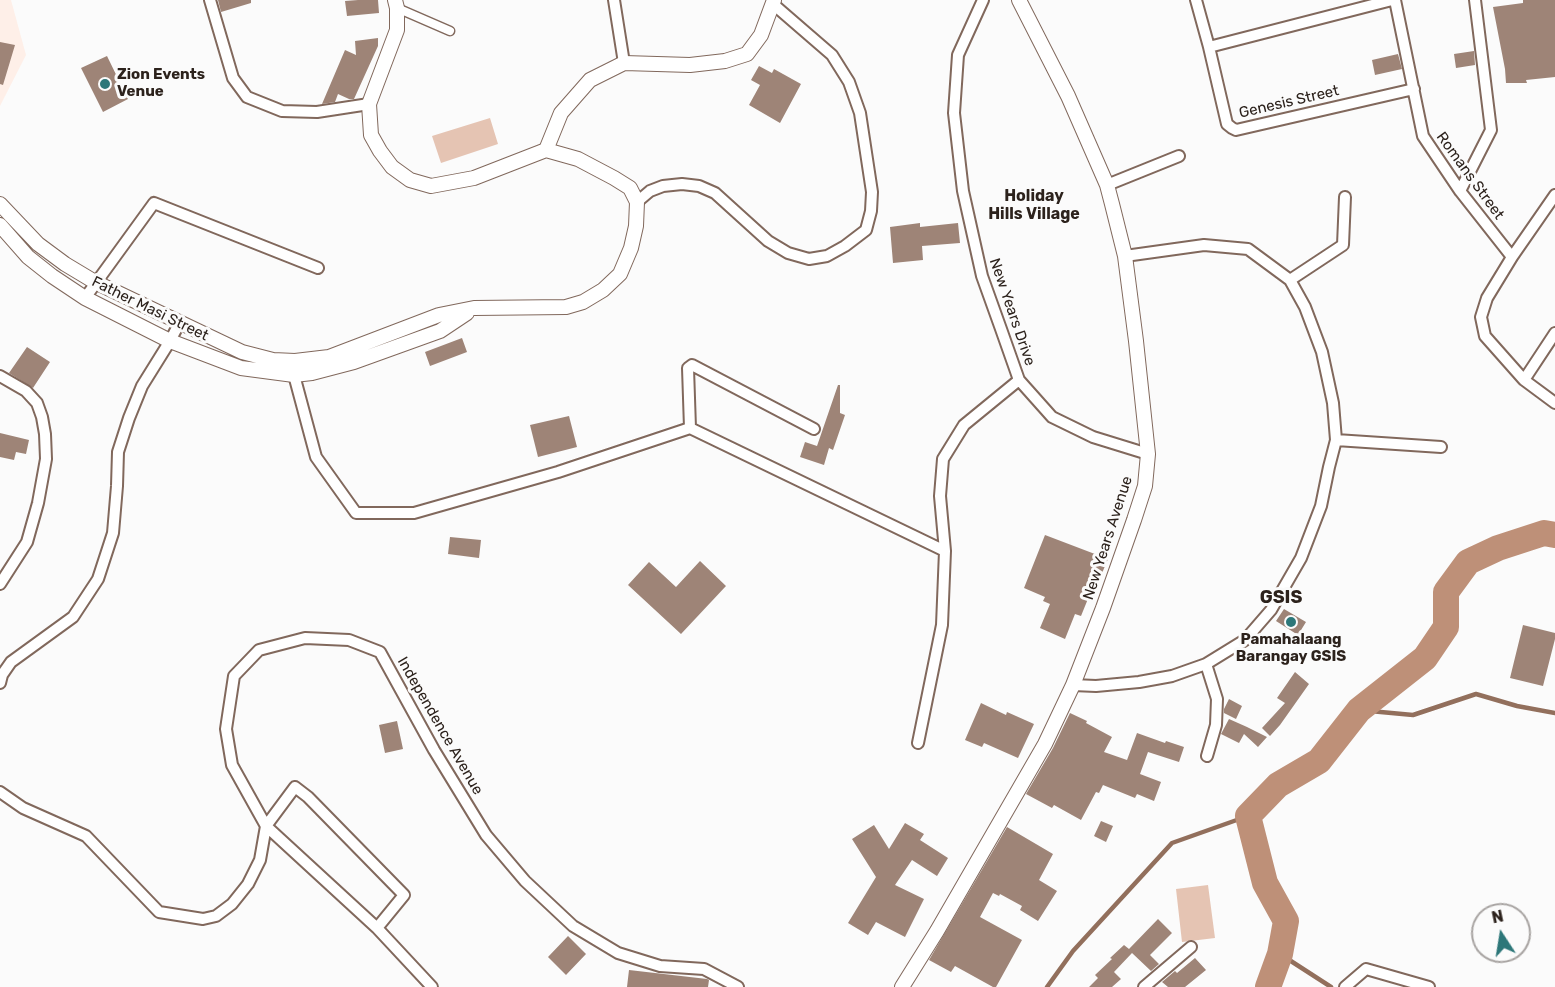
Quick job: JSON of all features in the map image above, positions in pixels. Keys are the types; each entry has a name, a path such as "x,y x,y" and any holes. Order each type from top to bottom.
{"street":[{"path":"210,0 232,78 247,98 282,111 317,112 369,104"},
{"path":"614,0 624,63"},
{"name":"New Years Drive","path":"983,0 958,55 954,113 963,191 982,276 1019,380 1052,417 1093,437 1148,454"},
{"name":"New Years Avenue","path":"902,987 1045,744 1073,685 1103,608 1145,486 1148,454 1136,341 1125,256 1107,185 1068,96 1019,0"},
{"name":"Genesis Street","path":"1196,0 1227,124 1236,130 1414,89"},
{"path":"1209,47 1393,0"},
{"name":"Romans Street","path":"1393,0 1423,136 1460,191 1512,257"},
{"path":"1460,191 1491,130 1474,0"},
{"path":"450,31 396,4 397,30 369,104 371,135 380,152 392,167 410,180 431,186 474,178 546,150 579,159 614,178 630,188 637,202 650,191 663,186 682,184 699,186 715,193 768,241 788,253 809,259 827,256 866,230 871,211 872,192 860,113 849,82 832,55 774,2 761,35 747,54 725,61 690,65 624,63 590,80 561,113 546,150"},
{"path":"1107,185 1179,156"},
{"path":"1555,195 1487,298 1481,317 1485,336 1524,380 1555,404"},
{"path":"1290,280 1343,245 1345,197"},
{"name":"Father Masi Street","path":"0,225 28,257 52,276 85,298 171,341 241,368 295,368 439,315 474,308 566,307 583,302 603,290 620,274 631,249 636,226 637,202"},
{"path":"85,298 153,203 318,268"},
{"name":"Father Masi Street","path":"0,204 38,244 95,282 242,352 295,368"},
{"path":"1073,685 1096,686 1139,682 1172,675 1206,664 1245,640 1271,610 1301,558 1321,506 1336,440 1333,403 1322,351 1305,307 1290,280 1248,249 1204,245 1125,256"},
{"path":"0,683 2,675 12,662 73,617 98,579 113,533 118,452 142,386 171,341 180,322"},
{"path":"1524,380 1555,333"},
{"path":"690,428 688,368 692,365 814,429"},
{"path":"295,368 316,457 356,513 414,513 558,472 690,428 945,551"},
{"path":"0,376 26,391 37,403 45,434 46,459 38,503 27,542 0,584"},
{"path":"918,743 942,625 945,551 940,496 943,459 964,425 1019,380"},
{"path":"1336,440 1441,447"},
{"name":"Independence Avenue","path":"432,987 376,928 266,826 232,765 226,729 234,676 259,650 305,638 349,640 380,652 434,750 486,836 525,881 573,926 618,953 660,966 704,969 738,987"},
{"path":"1206,664 1217,699 1216,724 1207,756"},
{"path":"0,792 23,808 86,836 159,912 203,919 216,916 232,904 248,884 260,860 266,826 295,787 308,797 404,895 376,928"},
{"path":"1144,987 1191,947"},
{"path":"1345,987 1366,969 1429,987"}],"shaded area":[{"path":"0,0 11,0 26,55 0,106"},
{"path":"490,118 498,144 441,163 432,136"},
{"path":"1208,885 1215,938 1182,942 1176,889"}],"building":[{"path":"218,0 251,0 251,3 221,12"},
{"path":"378,0 379,13 347,16 345,1"},
{"path":"1523,0 1555,0 1555,77 1526,80 1527,83 1506,83 1493,7 1523,3"},
{"path":"378,38 378,46 354,99 338,94 335,102 322,104 345,50 356,55 355,41"},
{"path":"0,42 15,45 3,85 0,84"},
{"path":"1474,51 1475,65 1456,68 1454,54"},
{"path":"1398,54 1402,69 1375,75 1372,60"},
{"name":"Zion Events Venue","path":"107,56 128,99 103,112 81,68"},
{"path":"759,66 772,73 774,69 801,84 780,123 749,105 760,85 751,80"},
{"path":"920,223 920,227 958,223 960,243 922,246 923,260 893,263 890,227"},
{"path":"462,338 467,352 430,366 425,352"},
{"path":"27,347 50,362 33,388 9,373"},
{"path":"838,385 840,385 840,413 845,415 833,450 829,448 824,465 800,457 805,442 817,446"},
{"path":"569,416 577,447 538,457 530,425"},
{"path":"0,433 29,440 26,454 16,452 14,460 0,457"},
{"path":"1045,535 1108,559 1097,585 1094,584 1081,616 1075,614 1065,639 1040,628 1050,604 1043,601 1045,597 1024,588"},
{"path":"450,537 481,540 479,558 448,554"},
{"path":"700,561 726,586 681,634 628,585 649,562 676,587"},
{"name":"Pamahalaang Barangay GSIS","path":"1284,609 1306,622 1298,635 1276,621"},
{"path":"1523,625 1555,633 1543,686 1510,678"},
{"path":"1295,672 1309,684 1270,736 1262,728 1285,703 1277,698"},
{"path":"1229,699 1242,706 1236,719 1224,713"},
{"path":"981,703 1006,715 1007,712 1034,724 1018,758 984,743 982,747 965,740"},
{"path":"1070,713 1112,737 1104,752 1127,760 1137,733 1184,747 1179,762 1148,752 1140,774 1161,782 1154,801 1137,794 1135,798 1103,785 1099,793 1096,792 1081,820 1054,805 1052,808 1026,794"},
{"path":"1229,719 1267,737 1258,747 1244,734 1239,743 1221,734"},
{"path":"397,721 403,749 385,753 379,725"},
{"path":"1101,821 1113,826 1106,842 1094,836"},
{"path":"905,823 924,834 920,840 948,858 937,876 912,860 895,885 924,899 905,937 876,922 868,935 848,923 876,877 852,839 874,825 889,849"},
{"path":"1007,827 1053,854 1039,880 1057,891 1038,921 1020,910 1022,906 1000,894 999,896 993,893 980,917 1022,940 996,987 993,987 955,966 951,972 929,960"},
{"path":"1158,919 1172,933 1150,955 1159,964 1151,971 1132,953 1114,972 1121,979 1112,987 1089,987 1098,978 1095,975 1112,959 1110,958 1124,945 1129,949"},
{"path":"568,936 586,954 566,975 548,957"},
{"path":"1195,958 1206,970 1185,987 1168,987 1162,982 1175,971 1177,973"},
{"path":"629,970 707,979 709,980 708,987 627,987"}],"waterway":[{"path":"1268,987 1280,954 1286,921 1265,883 1248,816 1278,785 1319,761 1359,710 1425,658 1446,627 1446,592 1468,562 1498,548 1544,533 1555,535"},
{"path":"1359,710 1413,715 1476,694 1517,706 1555,713"},
{"path":"1047,987 1073,951 1172,843 1248,816"},
{"path":"1280,954 1331,987"}],"place":[{"name":"Zion Events Venue","path":"105,84"},
{"name":"Pamahalaang Barangay GSIS","path":"1291,622"}],"district":[{"name":"Holiday Hills Village","path":"1034,205"},
{"name":"GSIS","path":"1281,598"}]}
